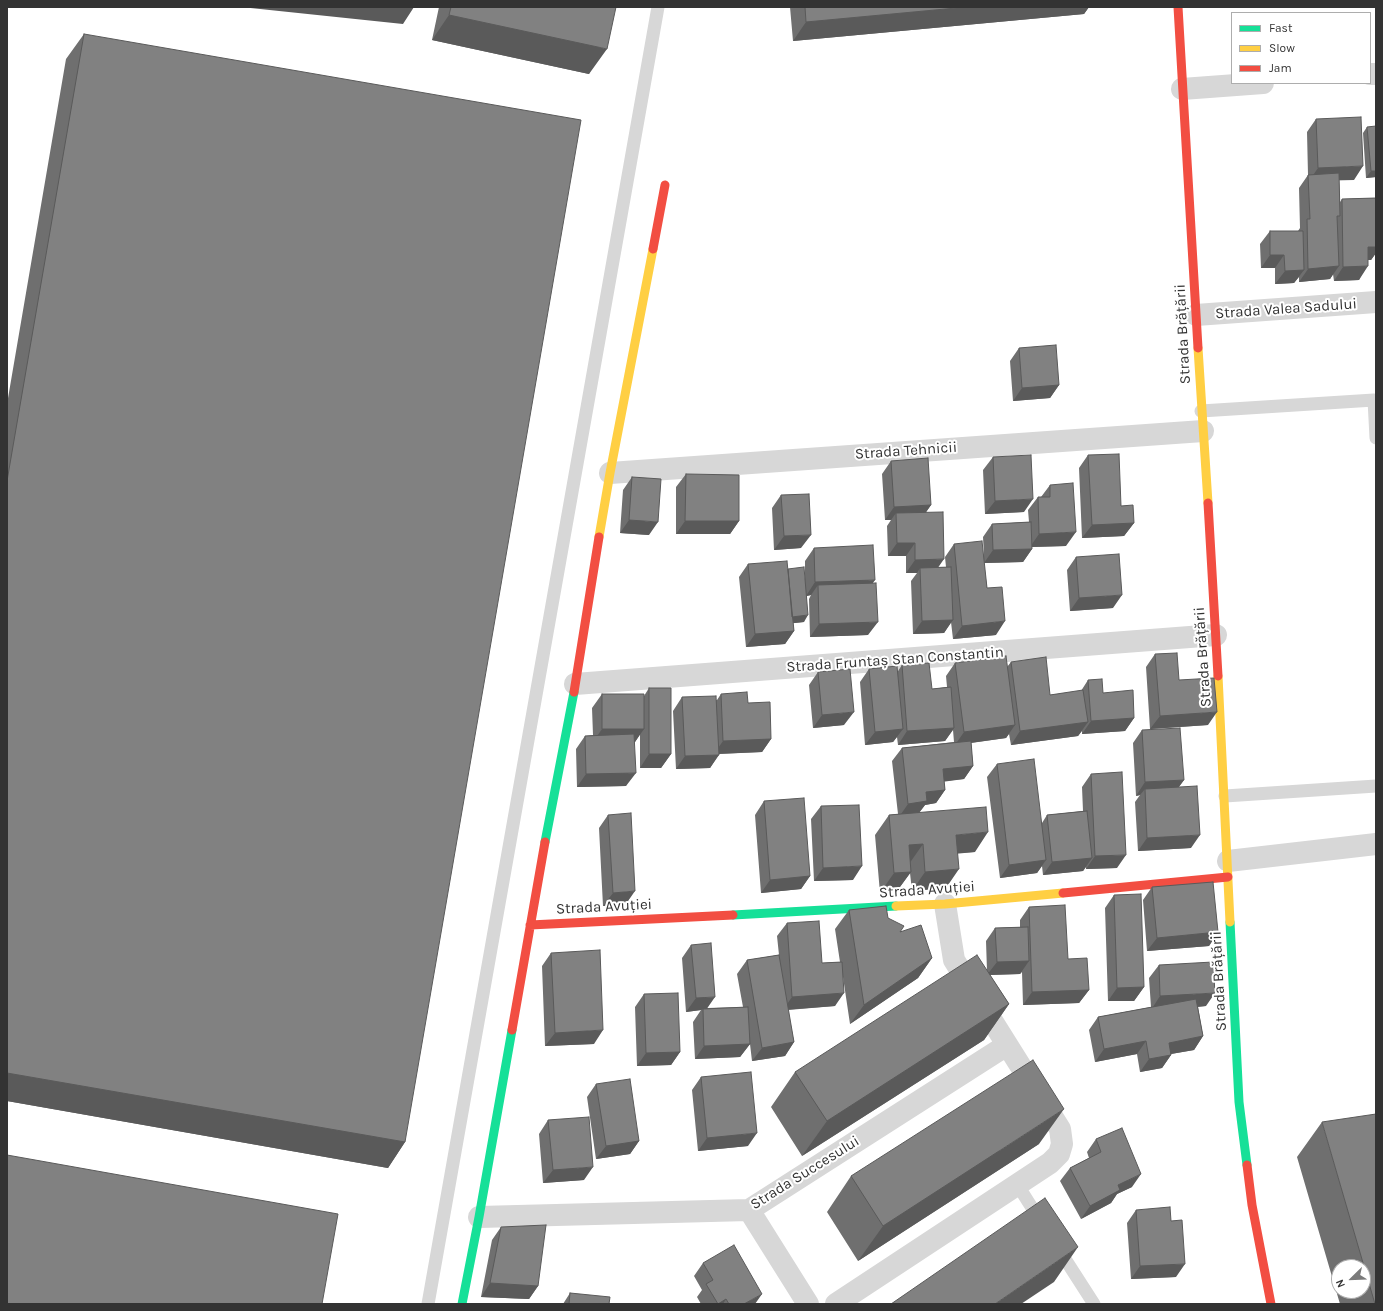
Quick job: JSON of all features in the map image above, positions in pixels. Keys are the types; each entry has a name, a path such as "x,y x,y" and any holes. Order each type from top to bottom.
{"street":[{"name":"Strada Brățării","path":"1178,7 1225,796 1239,1102 1252,1205 1271,1304"},
{"path":"1182,90 1251,84"},
{"path":"462,1304 575,684 610,473 665,185"},
{"name":"Strada Valea Sadului","path":"1196,315 1376,302"},
{"name":"Strada Tehnicii","path":"610,473 1202,421"},
{"name":"Strada Fruntaș Stan Constantin","path":"575,684 1216,635"},
{"path":"1228,869 1376,844"},
{"name":"Strada Avuției","path":"530,925 945,904 1228,869"},
{"path":"836,1304 1050,1163 1059,1154 1062,1144 1060,1129 954,960 945,904"},
{"name":"Strada Succesului","path":"479,1217 749,1210 1007,1045"},
{"path":"749,1210 808,1304"}],"lane":[{"path":"428,1304 658,7"},
{"path":"1202,421 1374,400 1376,438"},
{"path":"1225,796 1376,786"},
{"path":"1017,1184 1094,1304"}],"building":[{"path":"451,7 616,7 607,49 449,15"},
{"path":"805,7 967,7 806,22"},
{"path":"84,34 581,120 405,1142 7,1073 7,481"},
{"path":"1361,117 1363,166 1318,168 1316,119"},
{"path":"1376,126 1376,171 1371,171 1367,127"},
{"path":"1339,173 1340,216 1337,216 1339,266 1308,269 1307,219 1310,219 1308,175"},
{"path":"1376,198 1376,247 1368,247 1368,266 1343,267 1342,199"},
{"path":"1270,231 1303,231 1304,270 1285,271 1284,255 1270,255"},
{"path":"1056,345 1059,385 1022,388 1019,348"},
{"path":"1119,454 1121,506 1133,505 1134,523 1092,525 1088,455"},
{"path":"1031,455 1033,499 995,501 993,457"},
{"path":"928,458 931,505 894,507 891,461"},
{"path":"686,474 739,475 739,521 685,521"},
{"path":"632,477 661,479 658,522 629,520"},
{"path":"1073,483 1076,532 1039,534 1038,497 1050,497 1050,485"},
{"path":"809,494 811,535 784,536 781,495"},
{"path":"943,512 944,559 915,560 915,543 897,543 896,513"},
{"path":"1031,522 1032,549 993,550 992,524"},
{"path":"982,541 987,588 1002,587 1005,621 962,626 954,544"},
{"path":"873,545 875,580 815,582 814,548"},
{"path":"1119,554 1122,595 1079,598 1076,557"},
{"path":"787,561 794,631 755,634 748,564"},
{"path":"804,567 808,615 792,617 788,569"},
{"path":"951,567 953,620 922,621 920,568"},
{"path":"876,583 878,622 819,624 818,585"},
{"path":"1177,653 1179,680 1214,678 1217,712 1160,716 1155,654"},
{"path":"1006,656 1015,725 964,732 955,663"},
{"path":"1046,657 1050,695 1083,690 1088,722 1020,731 1011,662"},
{"path":"929,663 932,689 951,687 954,728 907,731 902,665"},
{"path":"897,666 903,729 875,732 869,669"},
{"path":"850,669 854,712 822,715 818,672"},
{"path":"1102,679 1103,693 1133,690 1134,718 1091,721 1088,680"},
{"path":"649,688 671,688 671,754 649,754"},
{"path":"747,692 748,703 770,702 771,739 723,741 721,694"},
{"path":"602,694 644,694 644,729 602,729"},
{"path":"716,696 719,755 685,756 682,697"},
{"path":"1180,728 1184,780 1145,782 1142,730"},
{"path":"634,734 636,773 586,774 585,736"},
{"path":"971,741 973,766 943,769 945,790 926,792 927,801 908,804 902,748"},
{"path":"1034,759 1046,860 1009,865 997,764"},
{"path":"1122,772 1126,855 1095,856 1091,774"},
{"path":"1197,786 1200,835 1147,838 1145,789"},
{"path":"804,798 810,876 770,880 764,801"},
{"path":"859,805 862,866 823,868 821,806"},
{"path":"986,807 988,832 956,835 959,869 925,872 923,844 909,845 911,872 894,873 889,815"},
{"path":"1087,811 1092,858 1052,862 1047,815"},
{"path":"631,813 635,891 613,893 608,815"},
{"path":"1213,882 1218,932 1157,938 1152,887"},
{"path":"1141,894 1144,987 1117,988 1114,895"},
{"path":"1065,905 1068,959 1087,958 1089,990 1032,992 1029,907"},
{"path":"886,906 888,918 904,926 900,932 921,925 932,958 864,1005 849,910"},
{"path":"819,921 822,963 842,962 844,993 792,997 787,923"},
{"path":"1028,927 1029,961 997,962 995,928"},
{"path":"711,943 715,997 696,998 691,945"},
{"path":"600,950 603,1030 555,1033 551,953"},
{"path":"779,955 794,1042 762,1048 747,960"},
{"path":"977,955 1009,1004 827,1121 795,1072"},
{"path":"1213,962 1215,993 1160,996 1159,965"},
{"path":"678,993 680,1052 646,1053 644,994"},
{"path":"1196,999 1203,1036 1169,1043 1171,1055 1149,1059 1146,1041 1104,1049 1098,1017"},
{"path":"748,1007 750,1044 704,1046 703,1009"},
{"path":"1033,1060 1064,1109 883,1226 851,1176"},
{"path":"751,1072 757,1133 707,1138 701,1077"},
{"path":"630,1079 639,1141 606,1146 596,1084"},
{"path":"1376,1114 1376,1304 1371,1290 1371,1259 1362,1259 1322,1122"},
{"path":"589,1117 593,1167 553,1170 548,1120"},
{"path":"1122,1128 1141,1174 1118,1185 1120,1190 1090,1206 1070,1168 1101,1152 1096,1139"},
{"path":"7,1155 338,1214 322,1304 7,1304"},
{"path":"1045,1198 1078,1247 995,1304 891,1304"},
{"path":"1170,1207 1171,1221 1182,1220 1185,1264 1140,1266 1136,1210"},
{"path":"546,1225 538,1286 490,1283 501,1227"},
{"path":"734,1245 762,1294 744,1304 729,1304 726,1299 718,1304 706,1284 713,1280 703,1263"},
{"path":"570,1293 610,1297 609,1304 569,1304"}],"traffic: fast":[{"path":"545,842 574,692"},
{"path":"733,915 896,906"},
{"path":"1230,922 1239,1102 1247,1165"},
{"path":"462,1304 512,1030"}],"traffic: slow":[{"path":"599,537 653,249"},
{"path":"1198,348 1208,503"},
{"path":"1218,676 1230,922"},
{"path":"896,906 945,904 1063,893"}],"traffic: jam":[{"path":"1178,7 1198,348"},
{"path":"653,249 665,185"},
{"path":"1208,503 1218,676"},
{"path":"574,692 599,537"},
{"path":"512,1030 545,842"},
{"path":"1063,893 1228,877"},
{"path":"530,925 733,915"},
{"path":"1247,1165 1252,1205 1271,1304"}]}
